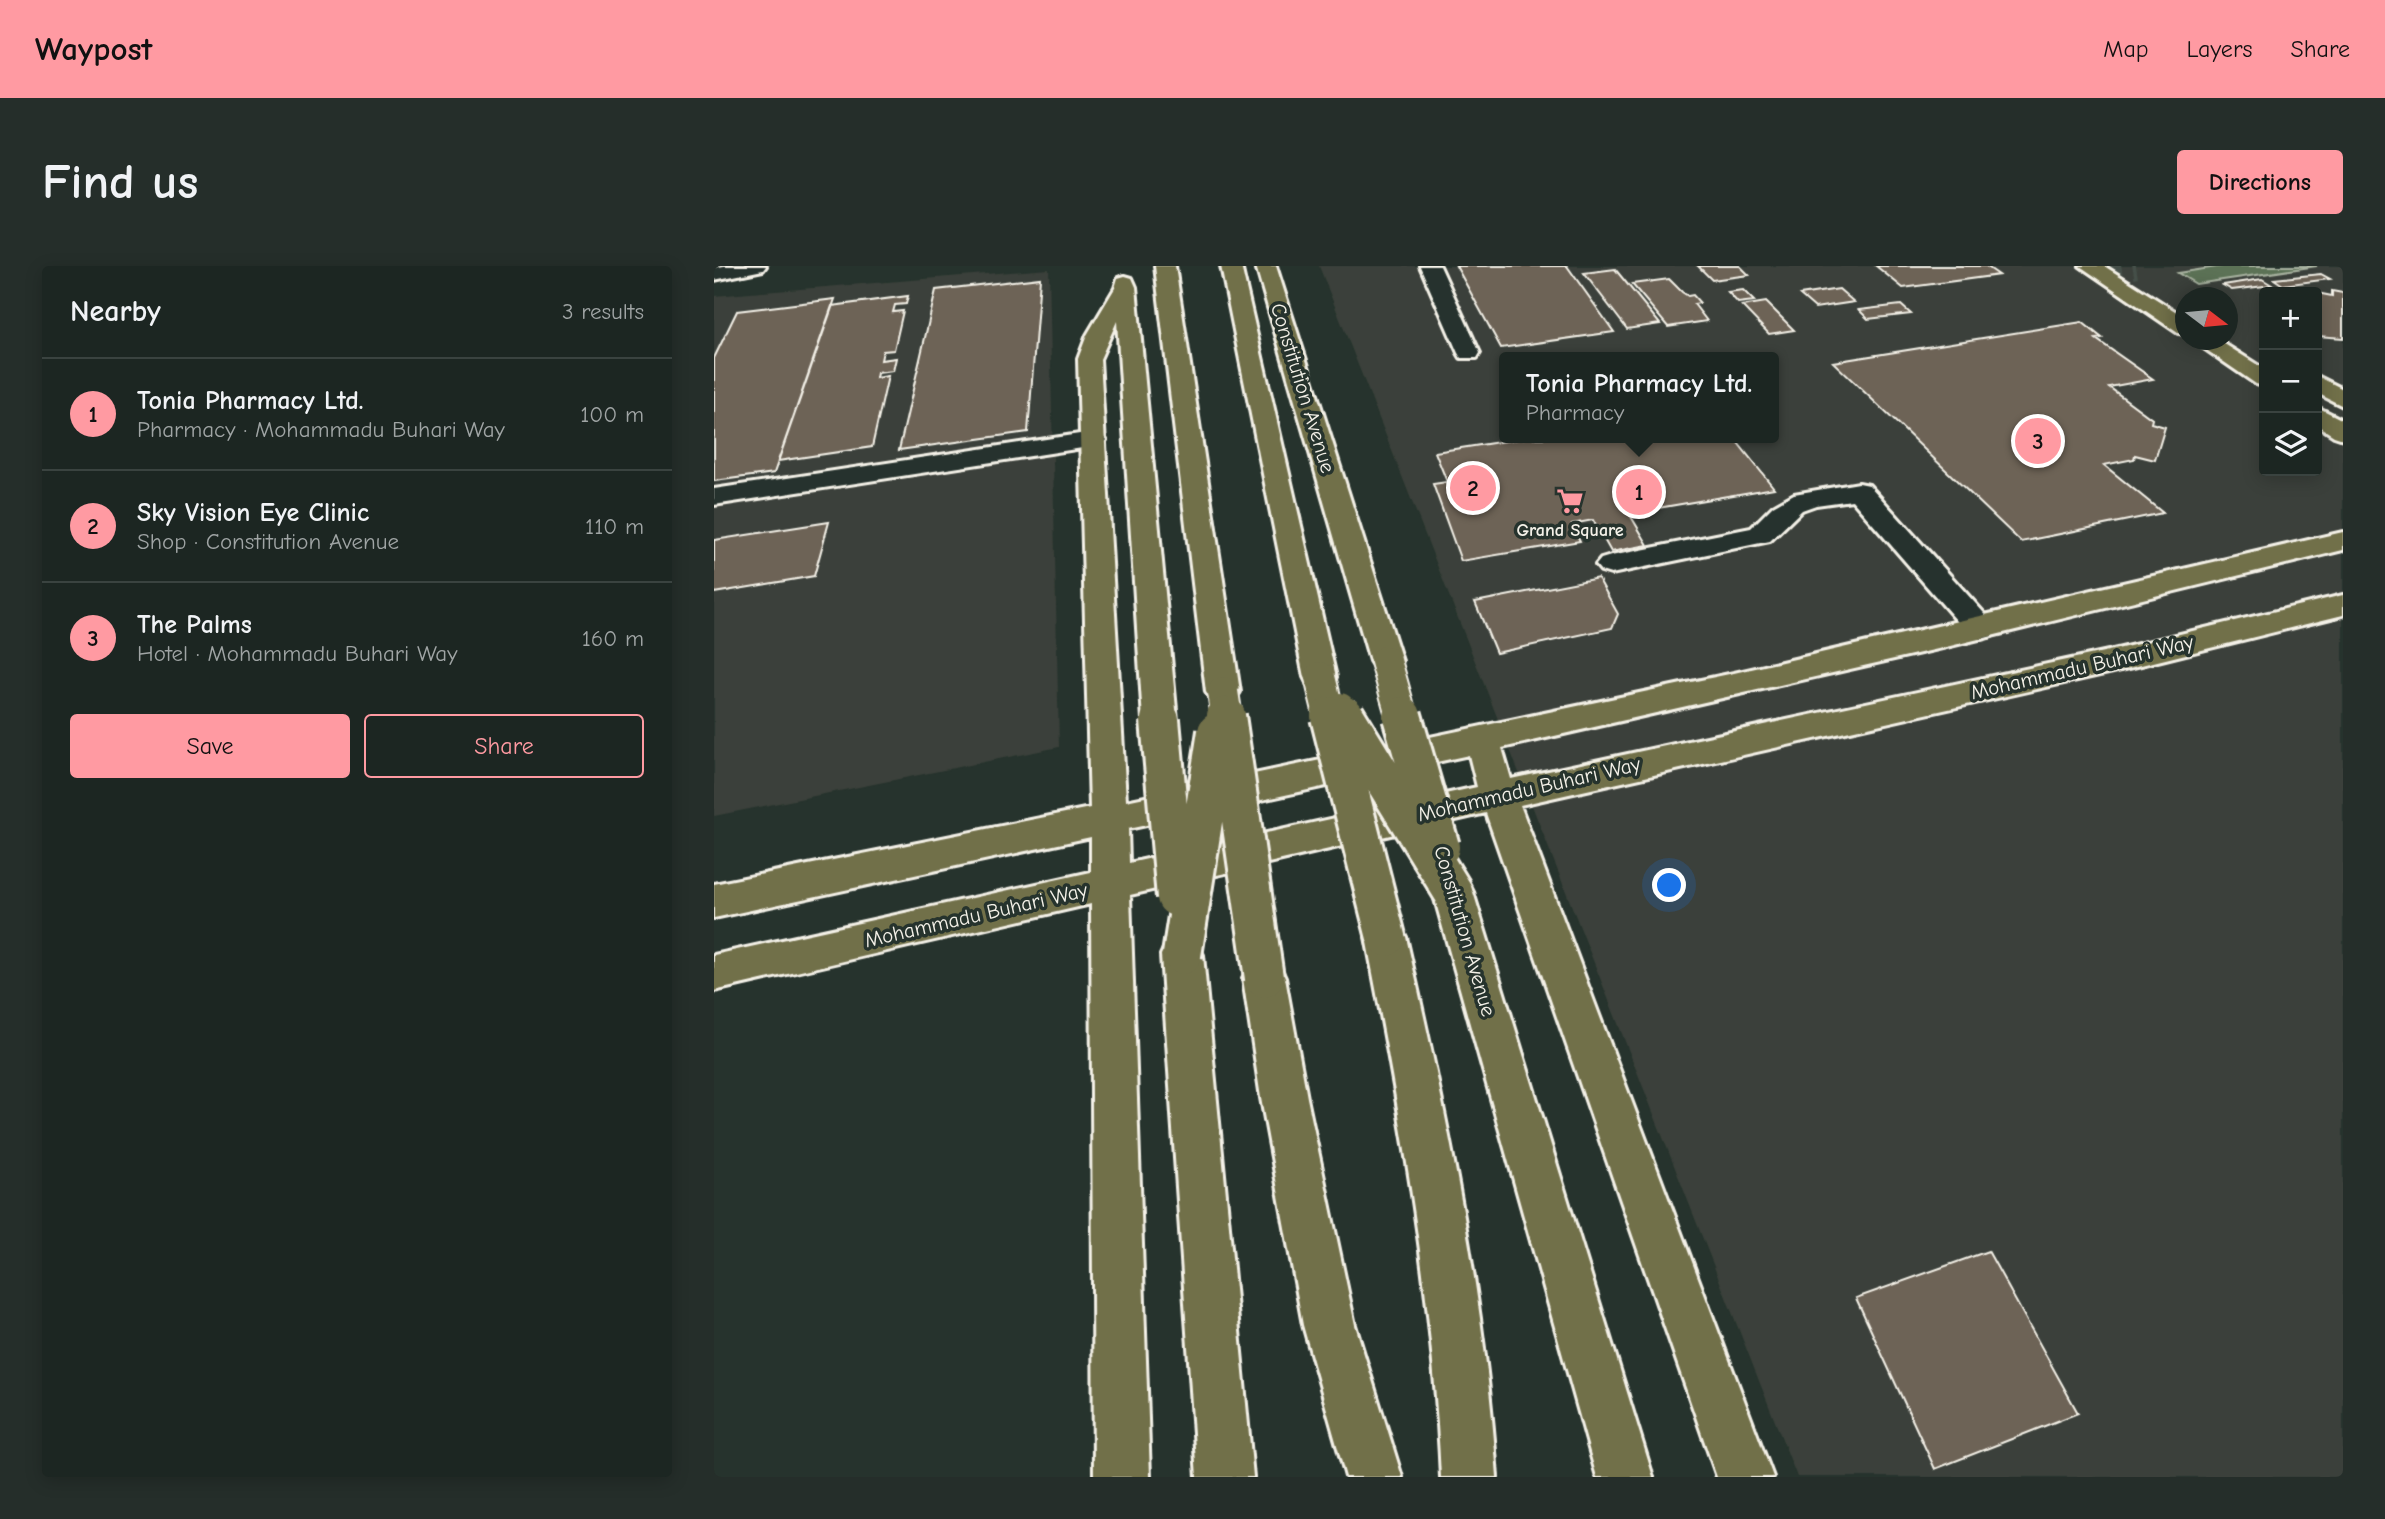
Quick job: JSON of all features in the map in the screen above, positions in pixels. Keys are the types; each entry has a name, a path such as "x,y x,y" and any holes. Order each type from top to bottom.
{"main road":[{"path":"1164,266 1264,978 1284,1098 1329,1325 1374,1477"},
{"name":"Constitution Avenue","path":"1231,266 1320,677 1386,937 1422,1106 1448,1260 1469,1477"},
{"name":"Constitution Avenue","path":"1266,266 1386,660 1625,1477"},
{"path":"2090,266 2175,321"},
{"path":"1122,1477 1109,885 1110,819 1089,359 1125,277"},
{"path":"1125,277 1225,1477"},
{"path":"2219,350 2259,376"},
{"path":"2322,386 2343,399"},
{"path":"2322,417 2343,431"},
{"path":"714,901 1110,819 1980,629 2343,541"},
{"name":"Mohammadu Buhari Way","path":"714,973 1498,796 2113,661 2343,605"},
{"path":"1320,677 1453,892"},
{"path":"1182,955 1223,692"},
{"path":"1482,738 1498,796 1745,1477"}],"lane":[{"path":"714,274 755,266"},
{"path":"1430,266 1469,353"},
{"path":"714,497 1093,440"},
{"path":"1611,565 1760,535 1776,515 1796,501 1859,491 1980,629"}],"shaded area":[{"path":"1319,266 2343,266 2343,1477 1797,1477"},
{"path":"1049,269 1059,747 714,816 714,296"}],"green space":[{"path":"2223,266 2317,266 2196,284 2178,273"}],"building":[{"path":"1456,266 1567,266 1614,332 1501,348"},
{"path":"1698,266 1740,266 1749,275 1712,280"},
{"path":"1876,266 1986,266 1999,275 1903,288"},
{"path":"1615,269 1660,324 1627,329 1584,273"},
{"path":"2321,274 2330,279 2283,285 2274,279"},
{"path":"1040,278 1028,432 899,450 936,290"},
{"path":"1669,279 1688,296 1693,295 1700,303 1694,304 1707,321 1668,327 1632,284"},
{"path":"2262,279 2272,285 2238,289 2238,287 2223,285"},
{"path":"1839,289 1854,302 1815,308 1800,295"},
{"path":"1743,290 1754,301 1738,303 1728,292"},
{"path":"2332,291 2343,293 2343,338 2322,336 2322,294 2332,296"},
{"path":"908,296 906,304 895,305 893,312 903,311 894,350 883,351 881,360 896,358 893,371 877,373 876,378 888,376 872,447 778,461 832,306"},
{"path":"835,299 774,473 714,481 714,358 737,311"},
{"path":"1766,302 1794,330 1769,334 1742,306"},
{"path":"1901,305 1911,314 1868,319 1859,310"},
{"path":"2082,322 2102,338 2096,339 2153,379 2109,387 2152,419 2151,423 2165,427 2155,460 2135,455 2134,459 2104,465 2163,513 2021,542 1833,362"},
{"name":"Grand Square","path":"1499,442 1738,443 1774,488 1629,513 1648,545 1611,552 1593,520 1572,524 1580,541 1461,561 1433,484 1447,482 1435,452"},
{"path":"829,522 814,576 714,593 714,540"},
{"path":"1598,578 1618,614 1612,628 1496,653 1475,602"},
{"path":"1988,1251 2078,1413 1935,1469 1856,1298"}],"tunnel":[{"path":"2099,272 2136,266"}],"place":[{"name":"The Palms","path":"2038,441"},
{"name":"Sky Vision Eye Clinic","path":"1473,488"},
{"name":"Tonia Pharmacy Ltd.","path":"1639,492"},
{"name":"Grand Square","path":"1570,501"}]}
